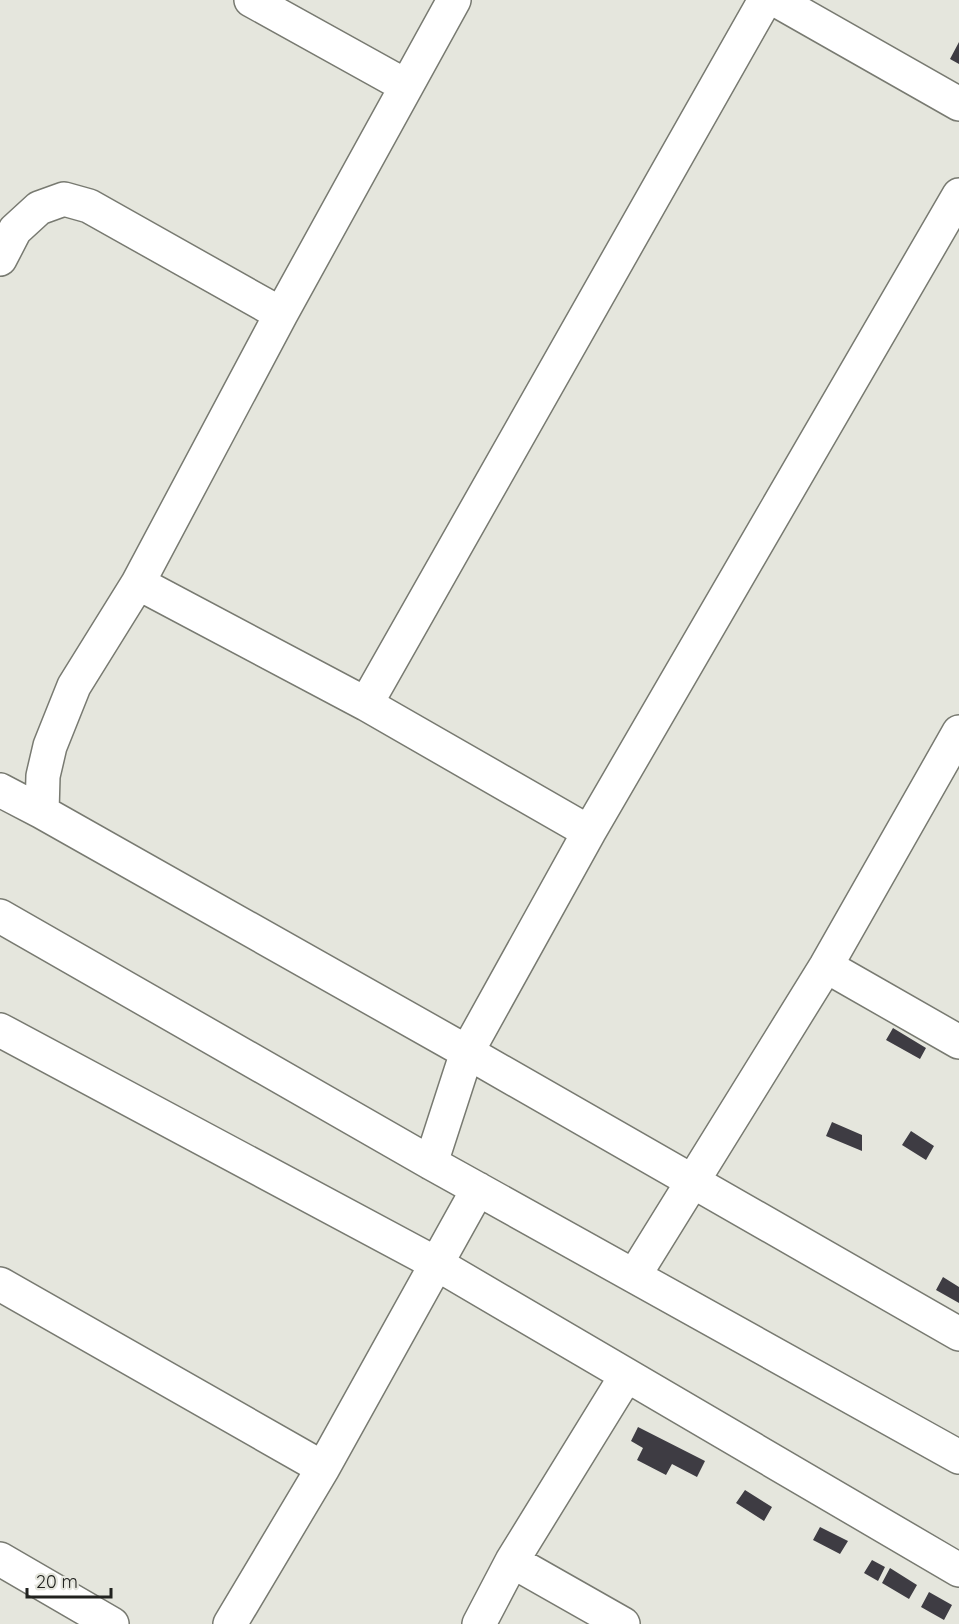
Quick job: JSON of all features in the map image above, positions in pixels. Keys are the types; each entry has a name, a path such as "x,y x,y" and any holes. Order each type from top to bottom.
{"street":[{"path":"252,0 406,86"},
{"path":"42,812 43,776 50,746 60,718 83,670 138,583 281,314 454,0"},
{"path":"366,704 765,0"},
{"path":"776,0 959,104"},
{"path":"431,1163 467,1052 589,832 959,195"},
{"path":"0,259 15,230 31,215 39,208 64,199 89,206 281,314"},
{"path":"138,583 366,704 589,832"},
{"path":"634,1276 826,966 959,733"},
{"path":"0,790 467,1052 959,1334"},
{"path":"0,916 431,1163 959,1457"},
{"path":"826,966 959,1042"},
{"path":"0,1030 437,1264 959,1569"},
{"path":"230,1624 323,1468 478,1189"},
{"path":"0,1284 323,1468"},
{"path":"479,1624 512,1561 626,1376"},
{"path":"0,1558 112,1624"},
{"path":"512,1561 622,1624"}],"building":[{"path":"959,42 959,64 950,59"},
{"path":"893,1028 926,1048 920,1059 886,1040"},
{"path":"832,1122 862,1135 862,1151 826,1136"},
{"path":"911,1131 934,1146 926,1160 902,1145"},
{"path":"943,1277 959,1287 959,1303 936,1290"},
{"path":"638,1427 705,1461 697,1477 672,1464 666,1475 637,1460 643,1448 631,1441"},
{"path":"745,1490 772,1507 764,1521 736,1503"},
{"path":"820,1527 848,1541 840,1554 813,1540"},
{"path":"872,1560 885,1567 878,1581 864,1573"},
{"path":"890,1568 917,1585 909,1599 882,1583"},
{"path":"929,1592 952,1605 944,1620 921,1607"}]}
